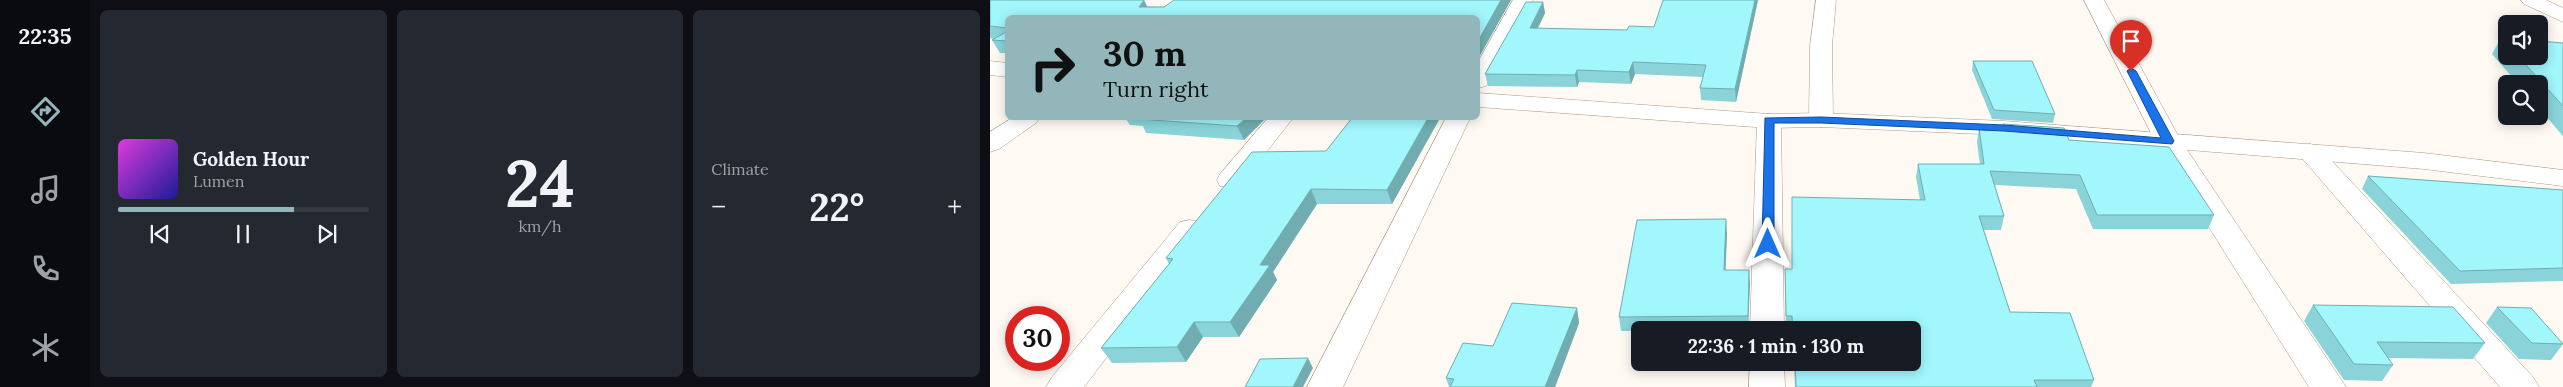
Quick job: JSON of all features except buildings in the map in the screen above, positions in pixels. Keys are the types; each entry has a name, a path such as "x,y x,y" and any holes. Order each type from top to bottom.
{"street":[{"path":"1480,77 1523,0"},
{"path":"1821,120 1821,46 1826,0"},
{"path":"2094,0 2168,141 2328,387"},
{"path":"2532,1 2563,1"},
{"path":"2532,1 2563,16"},
{"path":"990,68 1005,70"},
{"path":"1480,100 1769,120 1821,120 2004,128 2424,161 2563,178"},
{"path":"990,144 1025,120"},
{"path":"1064,387 1279,120"},
{"path":"1325,387 1457,120"},
{"path":"1768,321 1769,120"},
{"path":"2310,152 2522,387"},
{"path":"1767,371 1767,387"}],"route":[{"path":"1768,244 1769,120 1821,120 2004,128 2168,141 2131,71"}]}
